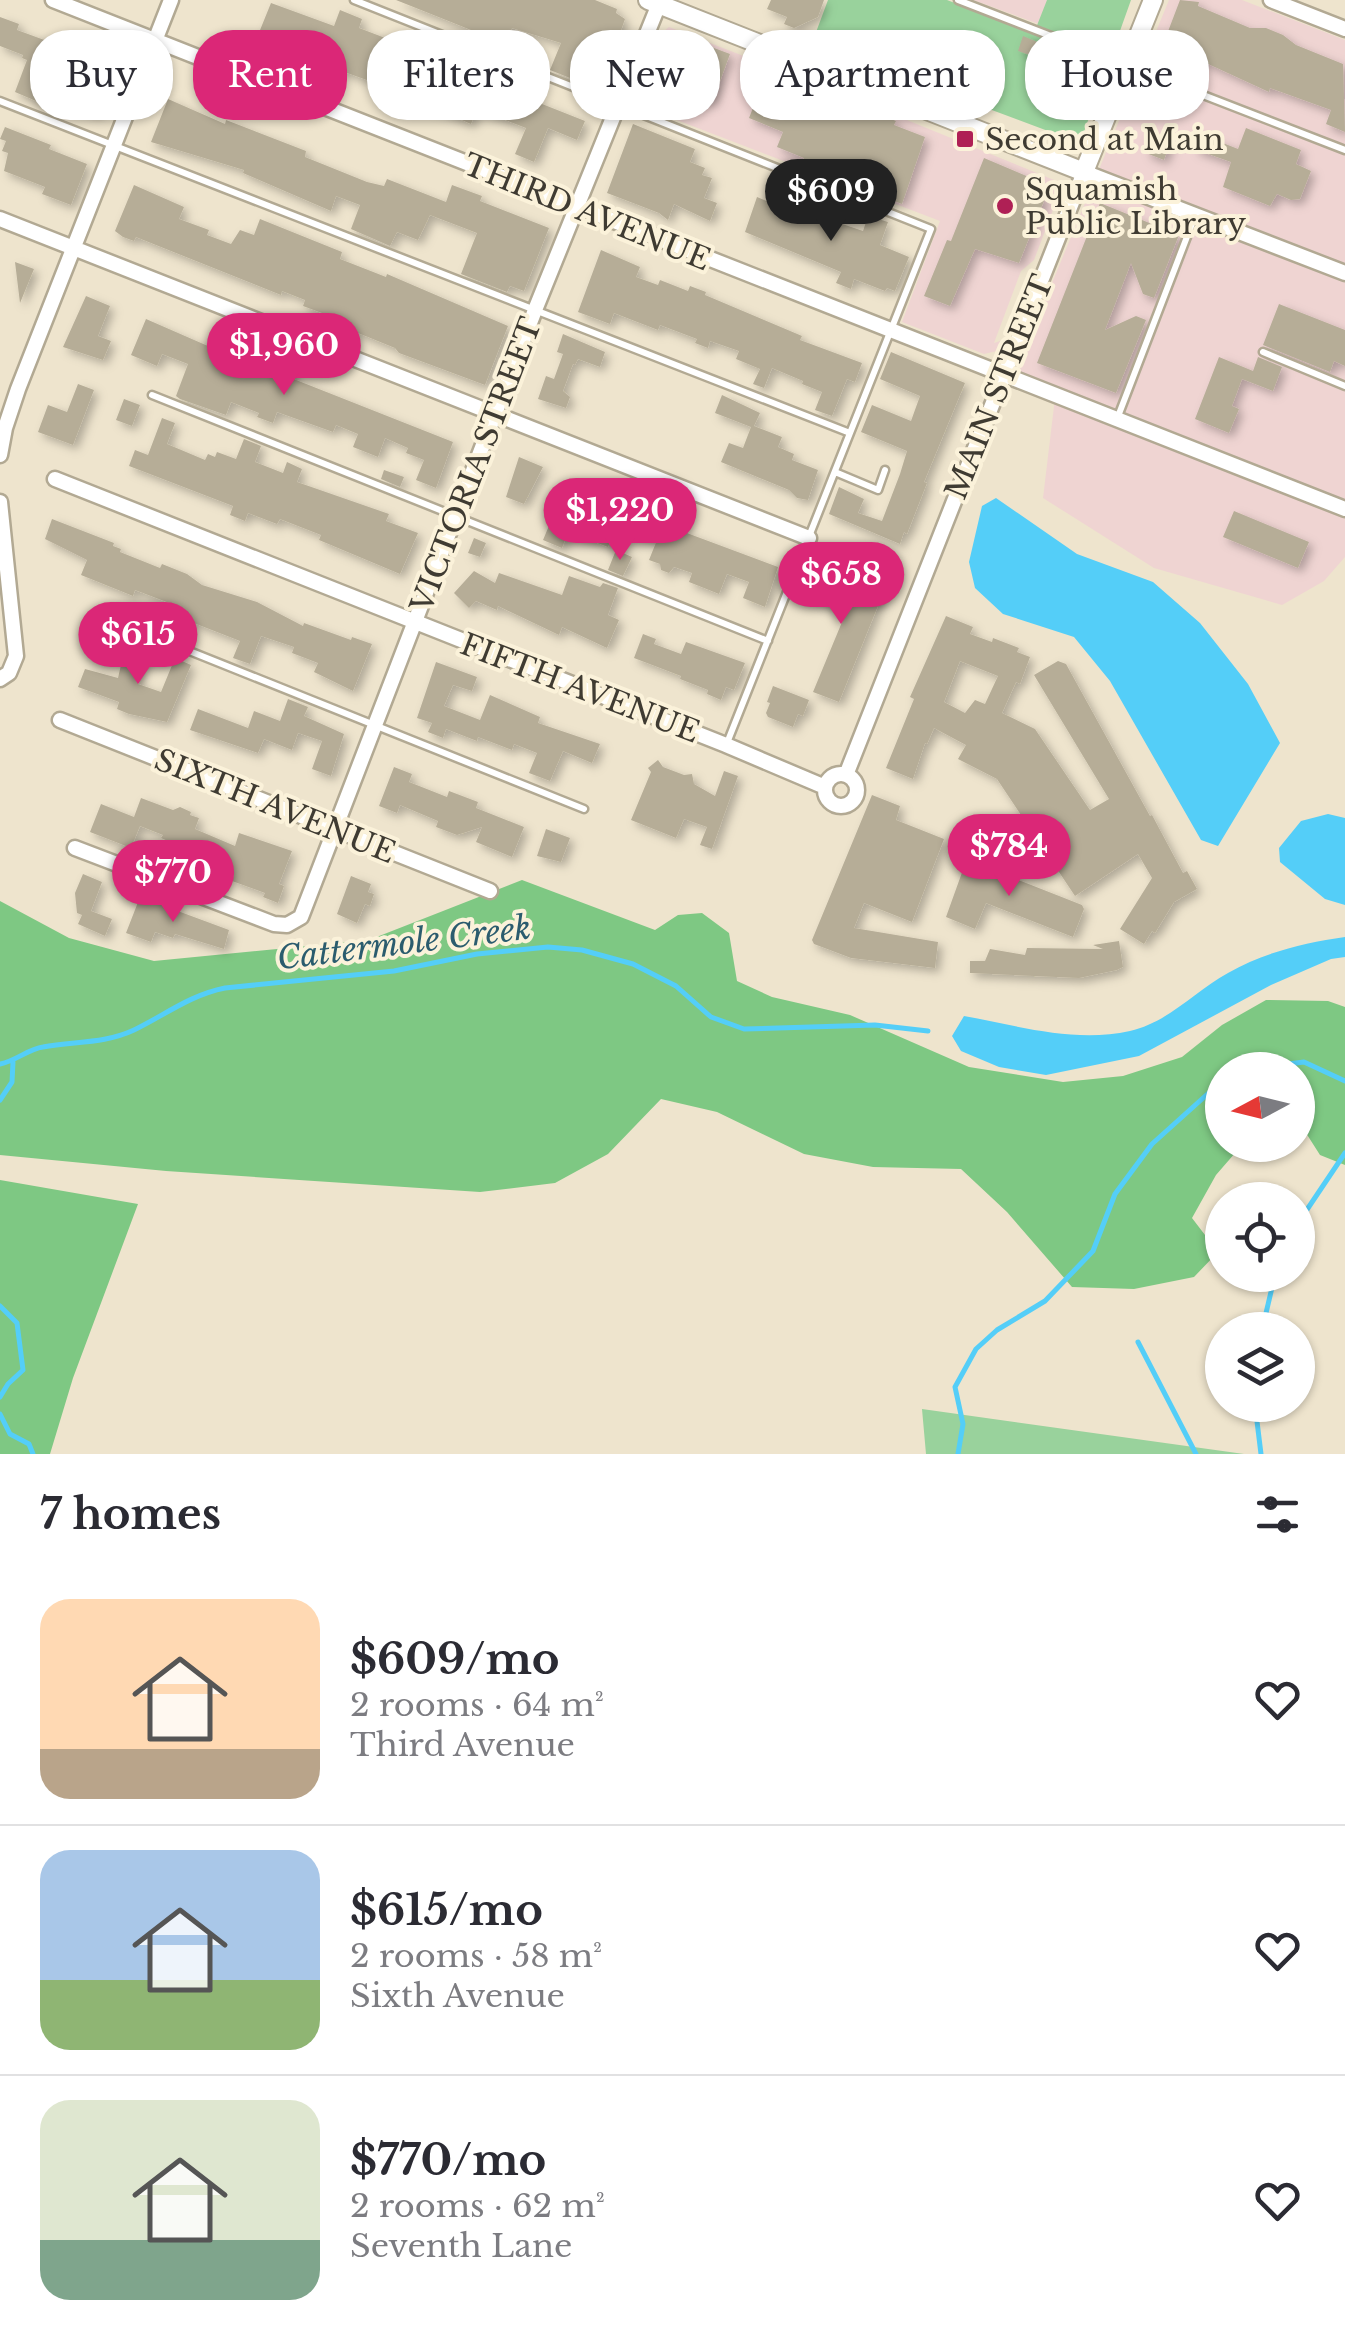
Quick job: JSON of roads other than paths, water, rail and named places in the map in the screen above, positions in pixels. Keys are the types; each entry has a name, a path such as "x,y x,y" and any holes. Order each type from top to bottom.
{"street":[{"name":"THIRD AVENUE","path":"54,0 127,30"},
{"path":"158,30 170,0"},
{"name":"MAIN STREET","path":"1141,30 1153,0"},
{"path":"1271,0 1345,29"},
{"path":"656,1 1345,273"},
{"name":"VICTORIA STREET","path":"645,30 656,1"},
{"name":"THIRD AVENUE","path":"173,49 1345,509"},
{"path":"0,455 5,428 123,120"},
{"name":"VICTORIA STREET","path":"74,848 274,924 288,925 301,917 611,120"},
{"name":"MAIN STREET","path":"846,775 1105,120"},
{"path":"0,219 809,538"},
{"name":"FIFTH AVENUE","path":"55,479 825,787"},
{"path":"0,502 16,656 4,676"},
{"name":"SIXTH AVENUE","path":"60,720 490,891"},
{"path":"846,775 856,786 855,796 848,804 838,806 829,801 825,787 830,778 846,775"}],"lane":[{"path":"354,0 570,84"},
{"path":"958,0 1035,30"},
{"path":"1209,98 1345,150"},
{"path":"0,101 850,433"},
{"path":"660,120 931,229 726,745"},
{"path":"1116,420 1196,215"},
{"path":"1263,352 1345,386"},
{"path":"152,395 768,640"},
{"path":"835,472 878,490 885,470"},
{"path":"132,628 584,809"}],"water":[{"path":"996,498 1077,554 1153,582 1200,623 1248,684 1280,743 1218,846 1201,840 1110,681 1074,637 1003,614 975,588 969,562 982,506"},
{"path":"1328,814 1345,818 1345,905 1325,899 1280,862 1279,848 1301,821"},
{"path":"1345,937 1345,957 1331,959 1271,985 1139,1056 1046,1075 999,1067 961,1051 952,1036 964,1016 1067,1034 1130,1031 1157,1021 1216,980 1256,959 1300,945"}],"waterway":[{"name":"Cattermole Creek","path":"0,1064 38,1048 123,1035 189,1000 225,988 394,971 477,954 548,947 582,950 633,964 676,986 711,1017 744,1029 875,1025 928,1031"},
{"path":"0,1100 12,1082 13,1062"},
{"path":"1315,1067 1345,1081"},
{"path":"958,1454 963,1424 955,1387 976,1349 997,1330 1045,1301 1093,1251 1115,1194 1152,1144 1205,1096"},
{"path":"1315,1198 1345,1153"},
{"path":"1266,1312 1271,1292"},
{"path":"0,1306 17,1323 23,1370 0,1397"},
{"path":"1138,1342 1196,1454"},
{"path":"0,1414 10,1434 29,1444 33,1454"},
{"path":"1257,1422 1261,1454"}],"place":[{"name":"Second at Main","path":"965,139"},
{"name":"Squamish Public Library","path":"1005,206"}]}
